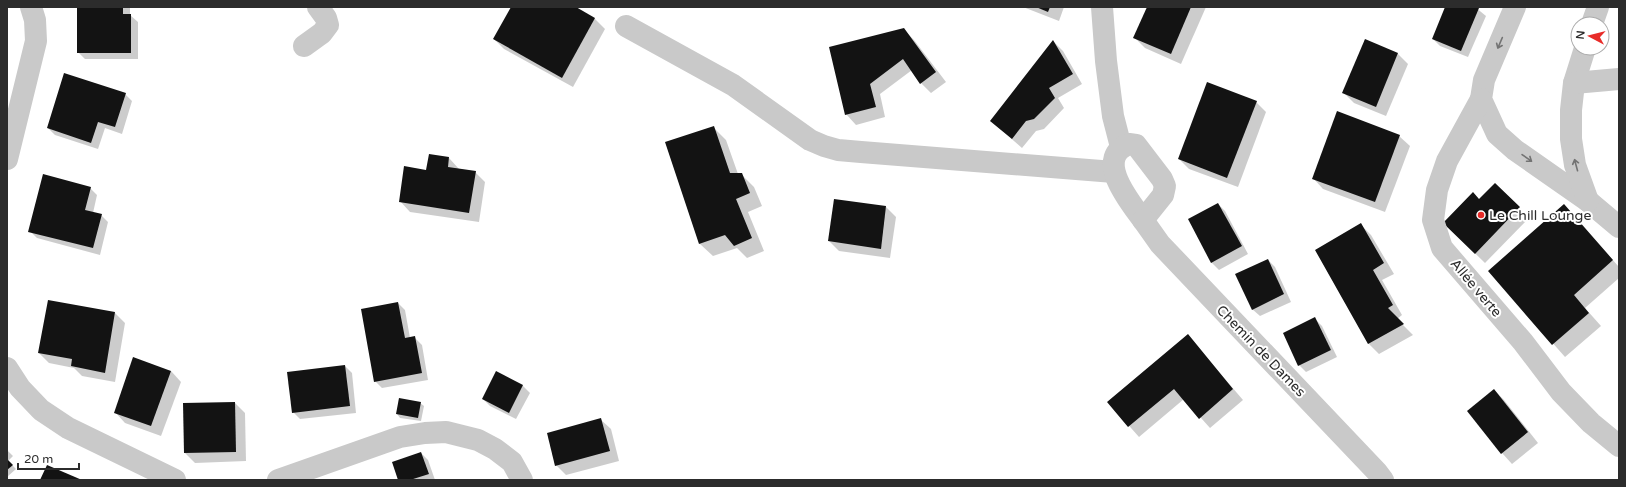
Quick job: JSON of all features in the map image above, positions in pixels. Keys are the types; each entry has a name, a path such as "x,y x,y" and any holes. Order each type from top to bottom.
{"street":[{"path":"7,159 36,41 35,20 31,7"},
{"path":"304,46 322,33 328,25 326,18 318,7"},
{"path":"1102,7 1106,61 1113,116 1121,147"},
{"name":"Allée verte","path":"1515,7 1484,80 1481,99 1448,161 1438,190 1434,220 1442,248 1523,342 1561,392 1591,423 1619,446"},
{"path":"626,26 733,85 810,140 824,146 861,152 1114,172 1114,159 1121,147 1129,144 1136,145 1162,179 1165,186 1163,195 1143,220"},
{"path":"1582,56 1574,83 1571,110 1571,139 1575,165 1588,201"},
{"path":"1574,83 1619,79"},
{"path":"1481,99 1497,134 1515,150 1588,201 1619,227"},
{"name":"Chemin de Dames","path":"1114,172 1123,193 1160,244 1383,480"},
{"path":"7,368 20,388 41,410 68,428 175,480"},
{"path":"278,480 400,436 446,432 478,440 495,449 512,462 522,480"}],"building":[{"path":"77,7 123,7 123,14 131,14 131,53 77,53"},
{"path":"511,7 576,7 595,18 562,78 493,39"},
{"path":"1036,7 1050,7 1048,12"},
{"path":"1147,7 1191,7 1171,54 1133,38"},
{"path":"1445,7 1479,8 1461,51 1432,39"},
{"path":"904,28 936,72 920,84 903,59 870,84 876,107 845,115 829,47"},
{"path":"1365,39 1398,53 1376,107 1342,93"},
{"path":"1053,40 1073,74 1049,88 1055,98 1034,119 1026,121 1012,139 990,121"},
{"path":"64,73 126,93 115,127 98,122 91,143 47,128"},
{"path":"1207,82 1257,101 1227,178 1178,159"},
{"path":"1337,111 1400,135 1375,202 1312,179"},
{"path":"714,126 730,173 742,173 750,193 736,199 752,238 734,246 725,235 699,244 665,142"},
{"path":"429,154 449,157 448,167 476,171 469,213 399,202 404,166 426,170"},
{"path":"43,174 91,187 85,210 102,214 93,248 28,232"},
{"name":"Le Chill Lounge","path":"1495,183 1520,207 1475,254 1443,223 1473,192 1479,199"},
{"path":"834,199 886,206 881,249 828,241"},
{"path":"1218,203 1242,246 1211,263 1188,219"},
{"path":"1564,204 1613,260 1574,295 1589,313 1552,345 1488,271"},
{"path":"1361,223 1384,263 1373,270 1393,305 1388,308 1404,324 1368,344 1315,250"},
{"path":"1268,259 1284,294 1252,310 1235,274"},
{"path":"48,300 115,312 105,373 71,366 72,359 38,353"},
{"path":"398,302 405,338 415,336 422,373 374,382 361,309"},
{"path":"1315,317 1331,350 1298,366 1283,333"},
{"path":"1188,334 1233,389 1199,419 1174,389 1128,427 1107,402"},
{"path":"133,357 171,371 151,426 114,413"},
{"path":"345,365 350,406 292,413 287,372"},
{"path":"496,371 523,385 509,413 482,399"},
{"path":"1494,389 1528,432 1501,454 1467,411"},
{"path":"399,398 421,402 418,418 396,414"},
{"path":"235,402 236,452 184,453 183,403"},
{"path":"601,418 610,451 555,466 547,433"},
{"path":"421,452 429,474 410,480 398,480 392,462"},
{"path":"8,460 13,465 7,470 7,461"},
{"path":"47,465 82,480 40,480"}],"place":[{"name":"Le Chill Lounge","path":"1481,215"}]}
